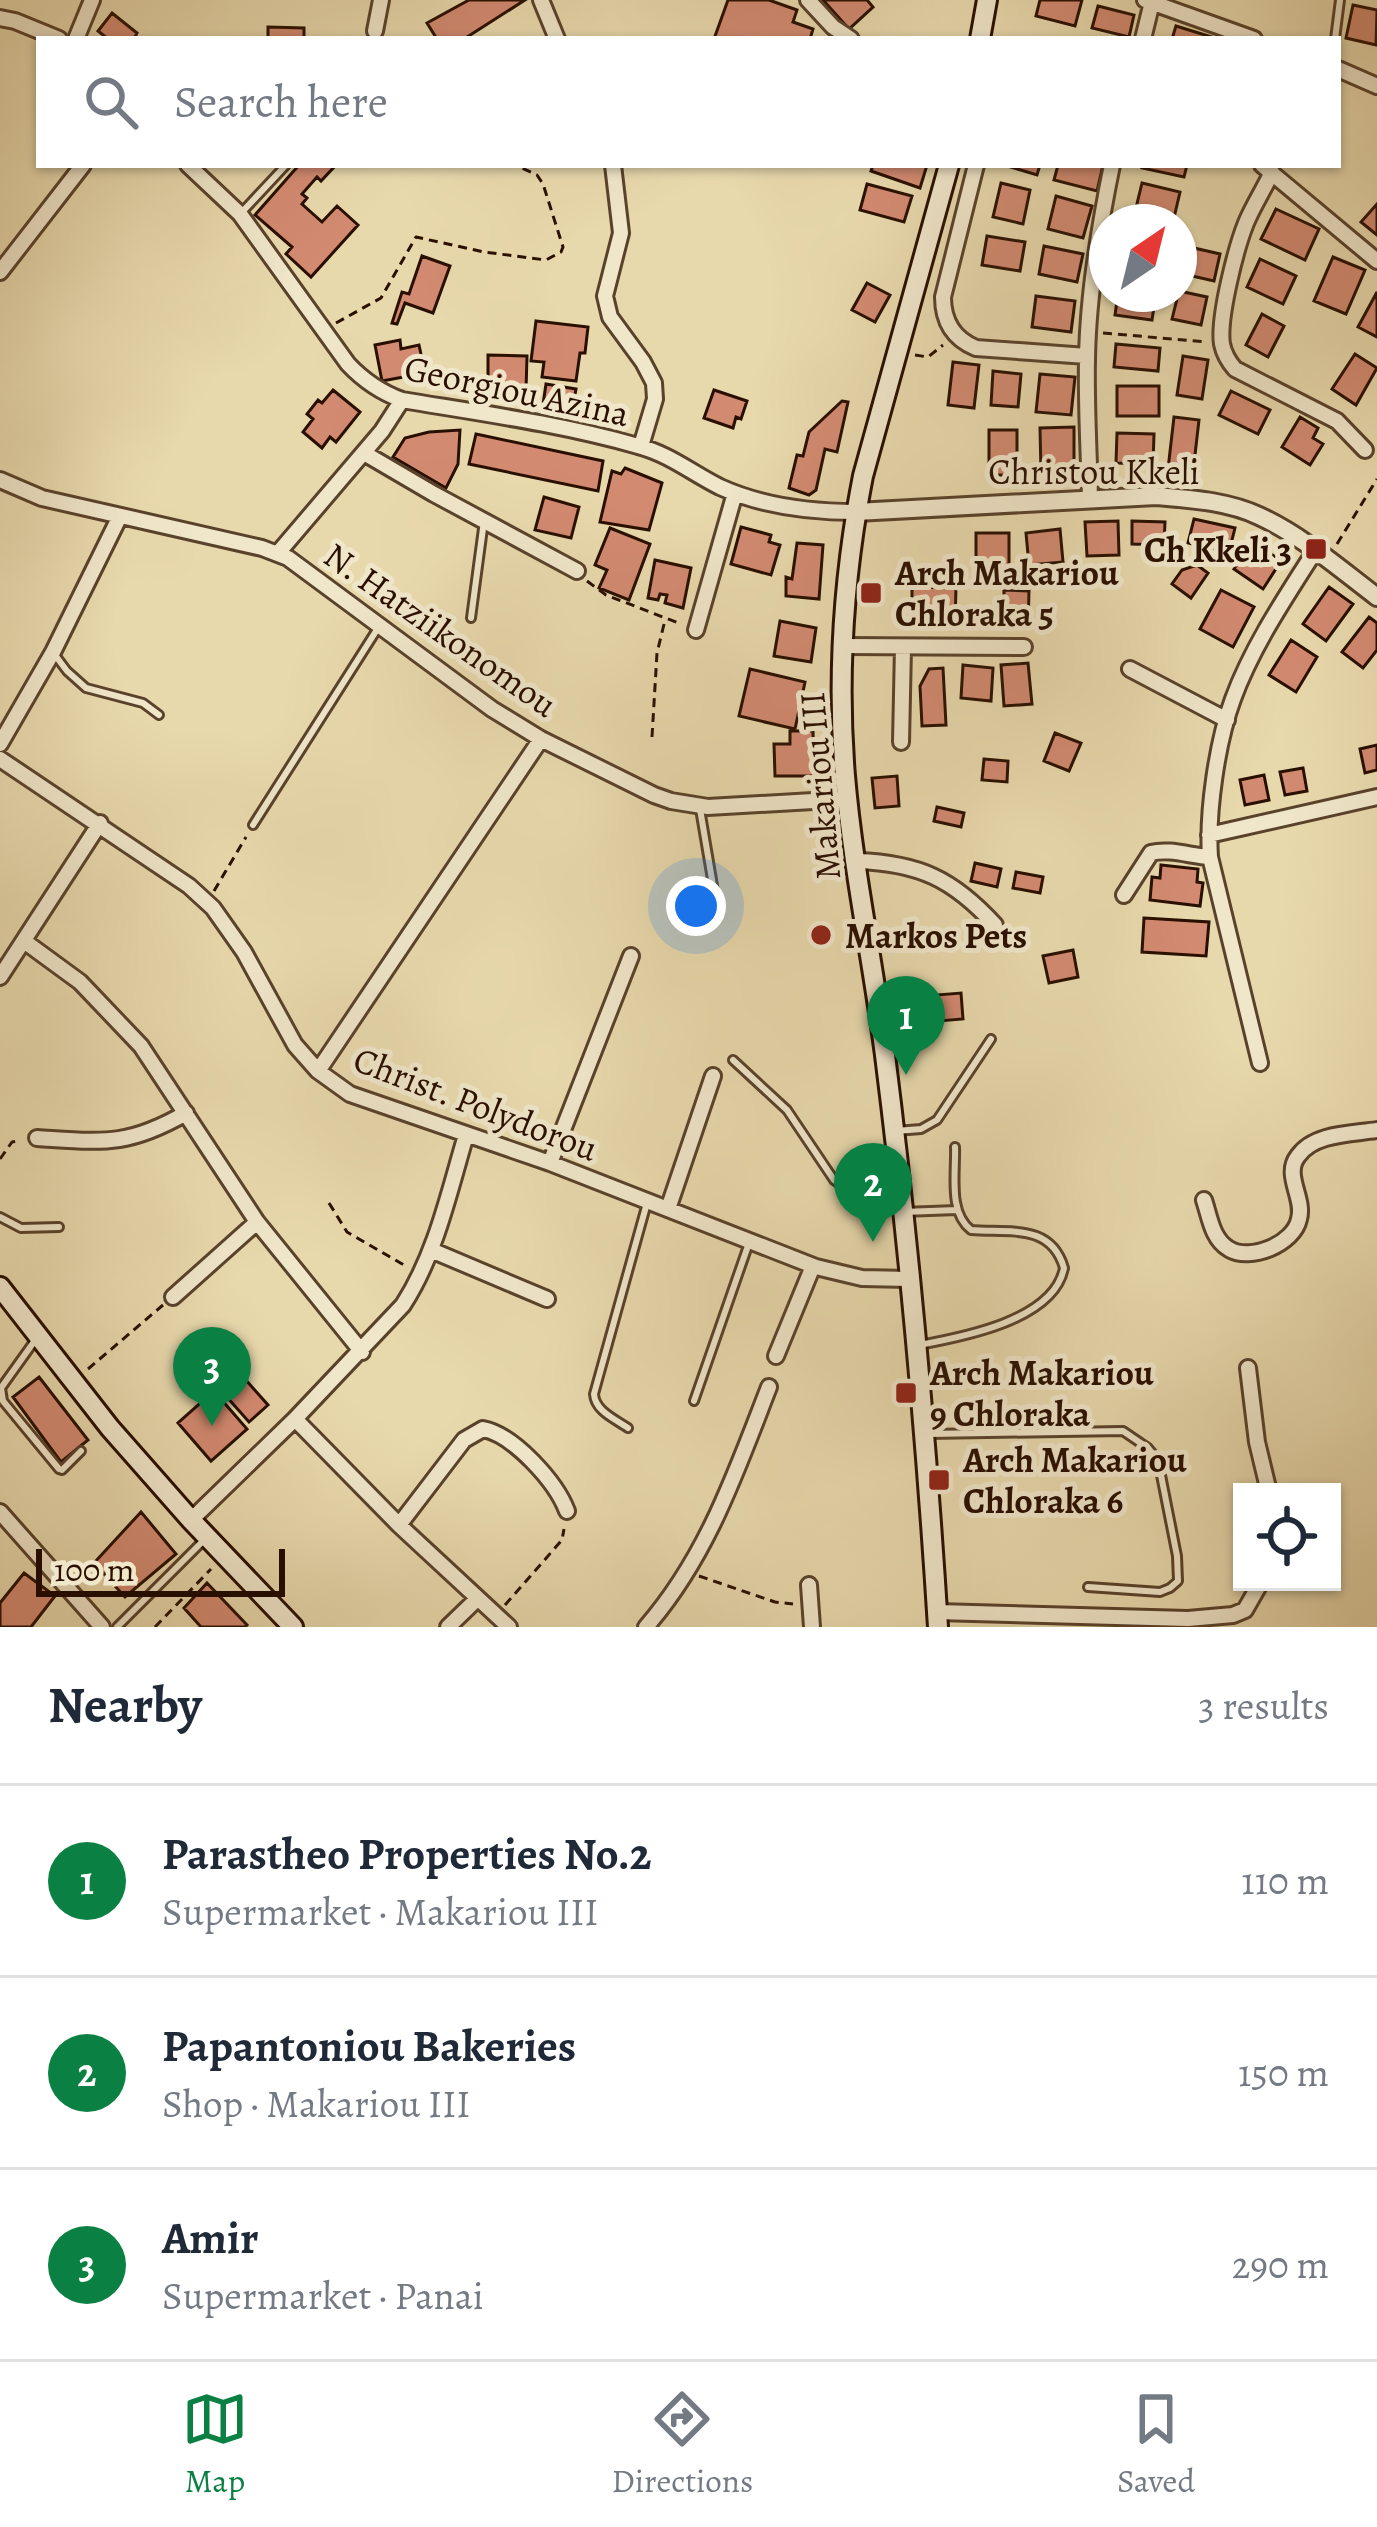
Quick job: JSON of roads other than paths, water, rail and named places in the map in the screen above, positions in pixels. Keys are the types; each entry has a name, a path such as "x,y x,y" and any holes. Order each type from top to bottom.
{"main road":[{"path":"981,36 987,0"},
{"name":"Makariou III","path":"938,1620 903,1212 847,799 842,646 856,512 874,429 948,168"},
{"path":"0,1287 110,1428 293,1627"}],"street":[{"path":"77,36 92,0"},
{"path":"375,31 381,0"},
{"path":"541,0 556,36"},
{"path":"808,0 847,36"},
{"path":"1143,36 1149,1 1246,36"},
{"path":"0,17 51,36"},
{"path":"1341,70 1377,86"},
{"path":"0,272 81,168"},
{"path":"613,168 621,233 605,296 610,316 654,383 655,399 641,446"},
{"path":"975,168 943,297 943,313 955,334 976,348 1087,356"},
{"path":"1090,499 1087,356 1101,217 1111,168"},
{"path":"1365,449 1337,421 1234,369 1222,344 1240,244 1267,169 1377,261"},
{"name":"Georgiou Azina","path":"206,171 323,330 370,385 402,400 641,446 735,493 808,510 856,512"},
{"path":"278,553 364,453 402,400"},
{"path":"364,453 577,571"},
{"name":"N. Hatziikonomou","path":"0,480 42,498 278,553 492,710 654,795 699,806 847,799"},
{"path":"696,630 735,493"},
{"name":"Christou Kkeli","path":"856,512 1156,496 1227,505 1256,514 1377,597"},
{"path":"0,744 53,652 120,516"},
{"path":"1260,1063 1210,857 1214,791 1233,698 1269,625 1321,555"},
{"path":"842,646 1024,647"},
{"path":"901,742 902,647"},
{"path":"1130,669 1227,720"},
{"path":"318,1071 541,739"},
{"name":"Christ. Polydorou","path":"0,759 161,865 207,903 244,952 295,1045 318,1071 350,1094 550,1163 813,1266 862,1277 909,1279"},
{"path":"1209,835 1377,797"},
{"path":"0,977 100,824"},
{"path":"1124,895 1151,853 1166,850 1210,857"},
{"path":"856,861 889,862 949,882 995,926"},
{"path":"24,941 80,982 141,1046 257,1222 362,1352"},
{"path":"550,1163 631,956"},
{"path":"668,1209 712,1076"},
{"path":"37,1138 124,1139 156,1131 186,1113"},
{"path":"1204,1200 1216,1237 1232,1251 1247,1254 1280,1244 1300,1219 1292,1170 1301,1152 1319,1140 1377,1130"},
{"path":"191,1520 362,1352 403,1305 431,1250 466,1135"},
{"path":"172,1297 257,1222"},
{"path":"431,1250 548,1300"},
{"path":"776,1356 813,1266"},
{"path":"1248,1368 1267,1483"},
{"path":"646,1627 662,1610 714,1526 769,1387"},
{"path":"295,1419 508,1627"},
{"path":"400,1525 464,1440 483,1429 502,1437 538,1468 567,1511"},
{"path":"0,1512 103,1627"},
{"path":"809,1585 812,1627"},
{"path":"938,1620 1203,1622 1245,1610 1256,1591"},
{"path":"448,1627 478,1599"}],"lane":[{"path":"1336,36 1340,0"},
{"path":"240,214 283,168"},
{"path":"471,618 484,521"},
{"path":"253,825 380,625"},
{"path":"53,652 86,688 143,703 159,715"},
{"path":"699,806 716,903 707,912"},
{"path":"893,1131 921,1129 937,1120 991,1040"},
{"path":"734,1060 787,1110 834,1180 872,1206 903,1212 957,1210"},
{"path":"916,1346 975,1335 1004,1324 1029,1310 1063,1277 1061,1256 1043,1237 971,1230 959,1219 955,1147"},
{"path":"628,1428 600,1408 594,1394 648,1201"},
{"path":"0,1217 21,1228 59,1227"},
{"path":"694,1401 749,1243"},
{"path":"38,1336 1,1388 3,1402 59,1469 81,1451"},
{"path":"924,1434 1124,1431 1148,1448 1158,1460 1178,1581 1160,1592 1088,1587"},
{"path":"117,1627 207,1536"}],"place":[{"name":"Ch Kkeli 3","path":"1316,549"},
{"name":"Arch Makariou Chloraka 5","path":"871,593"},
{"name":"Markos Pets","path":"821,935"},
{"name":"Parastheo Properties No.2","path":"906,1075"},
{"name":"Papantoniou Bakeries","path":"873,1242"},
{"name":"Arch Makariou 9 Chloraka","path":"906,1393"},
{"name":"Amir","path":"212,1426"},
{"name":"Arch Makariou Chloraka 6","path":"939,1480"}]}
